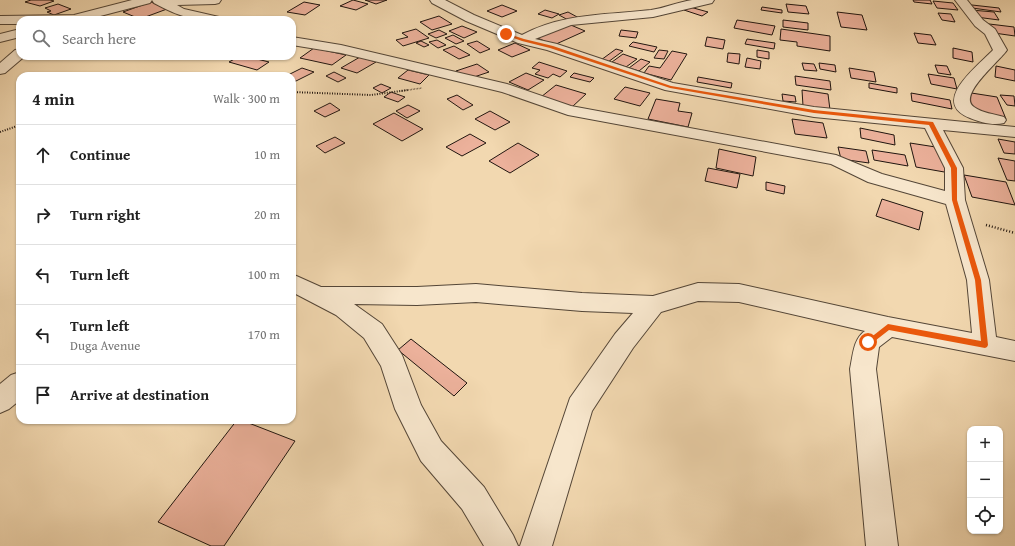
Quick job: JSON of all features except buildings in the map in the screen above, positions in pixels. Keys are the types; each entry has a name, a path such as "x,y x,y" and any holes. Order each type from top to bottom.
{"street":[{"path":"85,16 146,0"},
{"path":"160,1 214,0"},
{"path":"436,0 470,18 523,40 552,47 670,87 814,112 1015,132"},
{"path":"523,40 568,22 583,19 611,18 646,14 696,4 708,0"},
{"path":"961,0 979,23 990,32 1000,50 970,80 967,89 962,96 963,106 970,112 1015,124"},
{"path":"160,1 180,12 198,16"},
{"path":"0,20 16,20"},
{"path":"0,38 16,34"},
{"path":"296,42 341,49 458,76 507,89 568,110 836,160 875,178 955,200"},
{"path":"0,70 16,56"},
{"path":"931,123 954,168 955,200 978,280 985,345"},
{"path":"296,284 344,309 373,331 394,362 409,409 431,451 473,498 502,546"},
{"path":"317,295 417,296 476,293 582,302 653,305 698,292 738,293 888,327 1015,351"},
{"path":"536,546 580,407 624,341 653,305"},
{"path":"882,546 862,369 868,342 888,327"},
{"path":"0,401 16,387"}],"path":[{"path":"296,92 370,95 428,87"},
{"path":"0,132 16,126"}],"route":[{"path":"506,34 552,47 670,87 814,112 931,123 954,168 955,200 978,280 985,345 888,327 868,342"}]}
